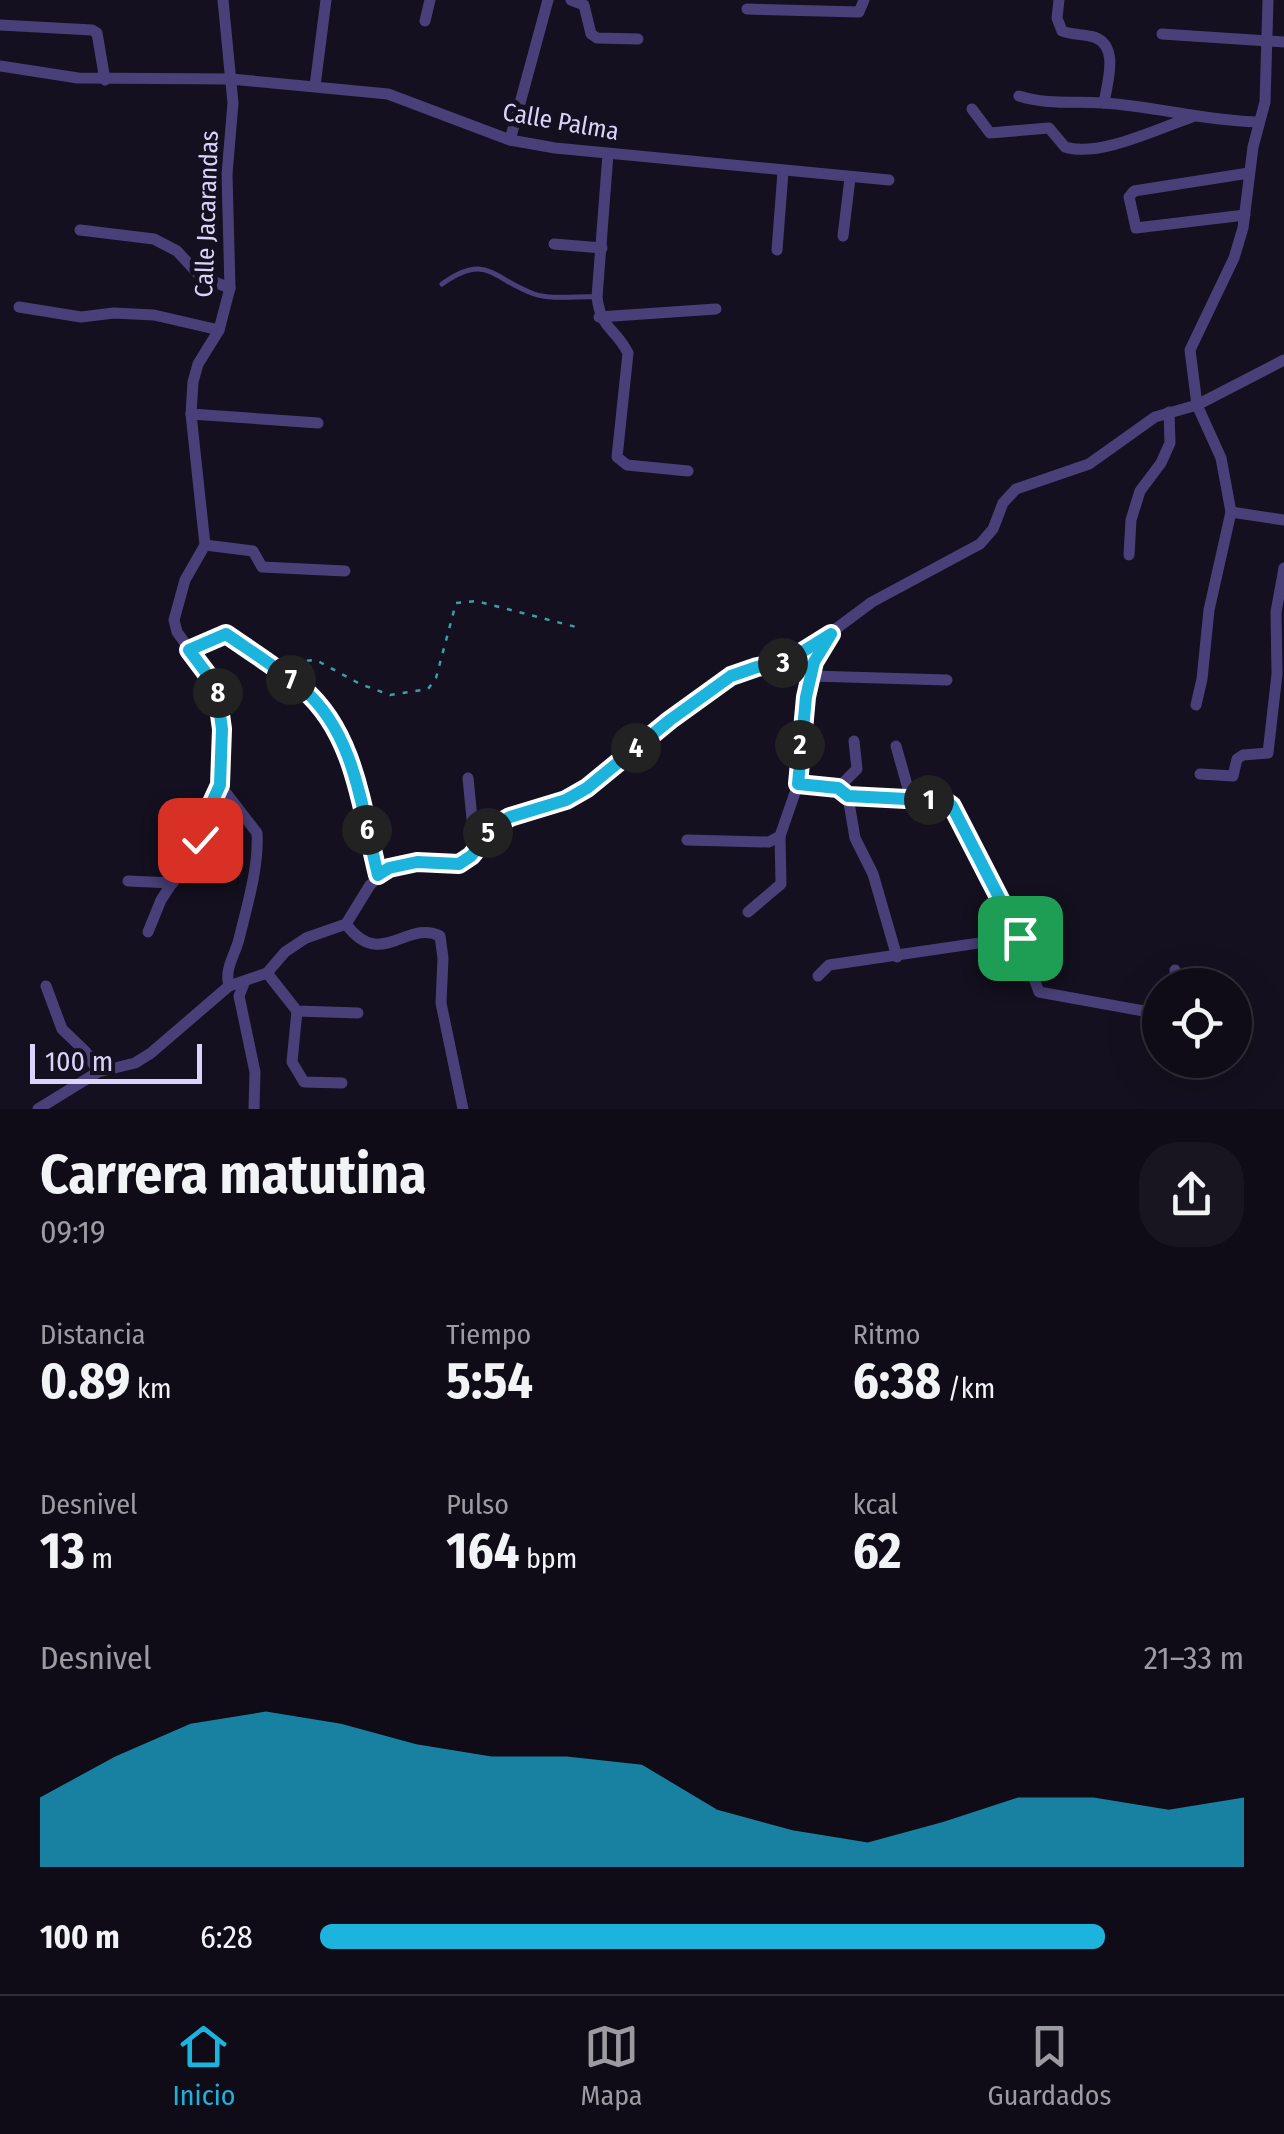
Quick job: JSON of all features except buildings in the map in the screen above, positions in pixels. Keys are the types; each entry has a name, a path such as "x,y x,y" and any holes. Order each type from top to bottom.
{"street":[{"name":"Calle Jacarandas","path":"205,544 190,414 198,364 220,330 230,288 228,174 233,102 222,0"},
{"path":"316,86 326,0"},
{"path":"424,21 430,0"},
{"path":"510,140 548,0"},
{"path":"571,0 584,5 591,34 597,38 638,39"},
{"path":"746,9 859,12 864,0"},
{"path":"1059,0 1056,18 1062,31 1096,38 1104,44 1111,59 1104,103"},
{"path":"1196,705 1209,610 1232,512 1221,458 1197,405 1190,350 1234,258 1245,214 1248,173 1264,102 1268,0"},
{"path":"0,26 92,30 96,33 105,80"},
{"path":"1162,34 1284,42"},
{"name":"Calle Palma","path":"0,66 105,80 232,79 388,94 510,140 608,154 889,180"},
{"path":"1020,96 1047,103 1104,103 1192,117 1258,122"},
{"path":"972,110 990,133 1049,128 1064,147 1080,150 1118,143 1192,117"},
{"path":"608,154 597,297 599,317 622,341 628,354 617,457 627,465 688,471"},
{"path":"777,250 782,172"},
{"path":"1245,214 1136,228 1129,198 1134,191 1248,173"},
{"path":"844,236 850,178"},
{"path":"80,230 154,240 176,251 201,277 230,288"},
{"path":"554,244 602,248"},
{"path":"19,307 81,317 154,315 220,330"},
{"path":"599,317 716,309"},
{"path":"38,1109 98,1072 135,1062 151,1053 229,986 267,973 284,952 306,938 346,924 378,875 389,868 417,862 459,864 487,834 510,817 566,800 587,788 731,676 786,662 886,594 980,544 994,530 1003,503 1016,489 1089,464 1155,417 1197,405 1284,360"},
{"path":"1129,555 1131,520 1140,491 1170,443 1169,412"},
{"path":"190,414 318,423"},
{"path":"1232,512 1284,520"},
{"path":"148,932 161,900 200,840 203,822 220,785 219,699 210,676 176,632 174,610 185,580 205,544 254,552 262,567 346,571"},
{"path":"1200,774 1232,776 1237,758 1268,753 1280,675 1274,644 1284,568"},
{"path":"748,912 781,884 780,836 798,784 806,697 814,662 831,634"},
{"path":"812,676 947,680"},
{"path":"854,741 857,769 843,792 897,957"},
{"path":"896,746 910,799"},
{"path":"468,778 475,849"},
{"path":"357,782 378,875"},
{"path":"798,784 945,801 952,806 1020,938 1039,992 1142,1011"},
{"path":"220,785 250,822 257,846 238,944 227,972 229,986"},
{"path":"688,840 769,842 780,836"},
{"path":"128,881 173,883"},
{"path":"346,924 356,938 373,944 394,944 423,931 440,936 441,1003 464,1109"},
{"path":"818,976 829,964 1020,938"},
{"path":"267,973 297,1010 292,1062 304,1082 342,1083"},
{"path":"245,981 239,996 254,1072 254,1109"},
{"path":"46,986 62,1029 86,1052 98,1072"},
{"path":"297,1010 358,1013"}],"lane":[{"path":"442,284 459,272 488,268 537,295 597,297"}],"path":[{"path":"268,664 316,660 360,684 390,694 428,689 436,678 456,602 476,601 580,628"},
{"path":"189,650 226,634 306,691 332,724 357,782"}],"route":[{"path":"200,840 203,822 220,785 222,729 216,686 189,650 226,634 306,691 332,724 357,782 378,875 389,868 417,862 459,864 471,856 498,824 566,800 587,788 731,676 786,662 831,634 814,662 806,697 798,784 838,788 848,796 945,801 952,806 996,886 1020,938"}]}
